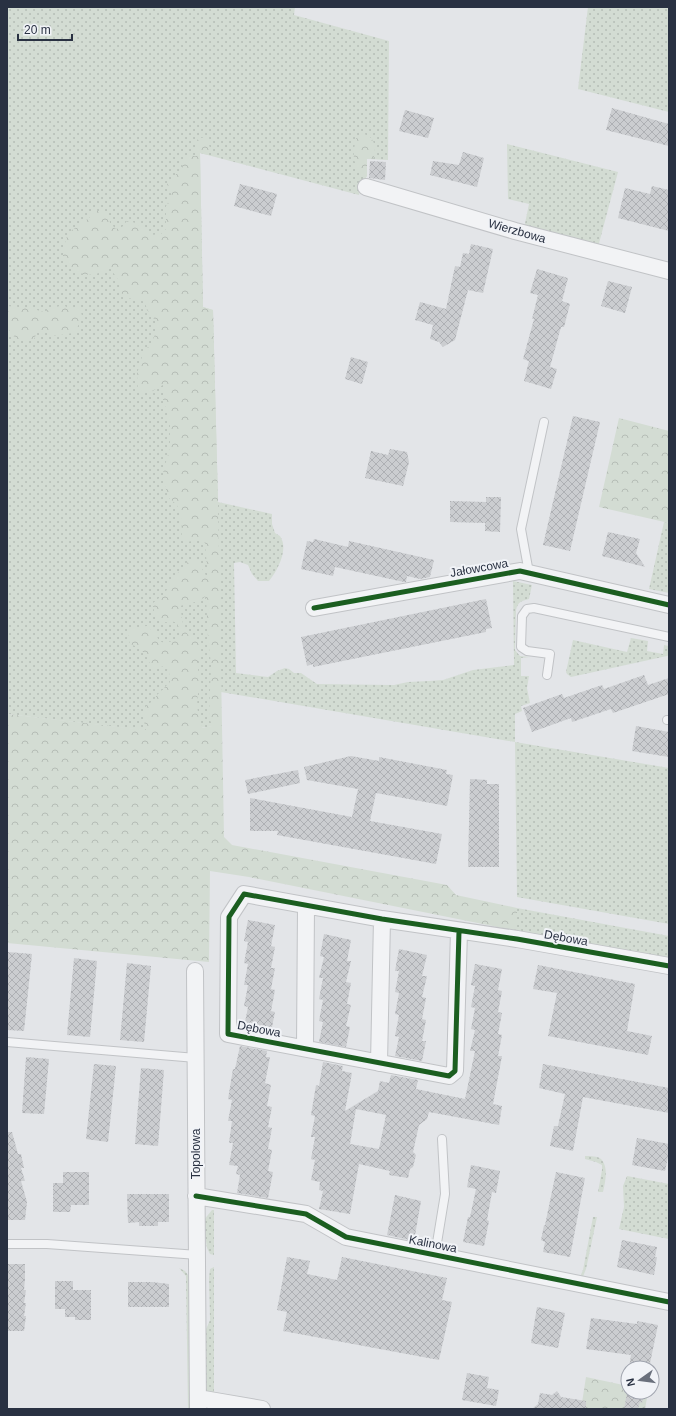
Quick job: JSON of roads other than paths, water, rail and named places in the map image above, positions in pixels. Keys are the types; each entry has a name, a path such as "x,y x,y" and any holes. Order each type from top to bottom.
{"street":[{"name":"Wierzbowa","path":"366,187 516,231 669,271"},
{"name":"Jałowcowa","path":"314,608 520,571 669,605"},
{"name":"Dębowa","path":"459,931 455,1071 449,1076 228,1034 228,917 244,894 382,919 517,939 669,966"},
{"path":"305,1048 306,906"},
{"path":"379,1063 382,919"},
{"name":"Topolowa","path":"195,971 198,1404"},
{"name":"Kalinowa","path":"196,1196 306,1214 346,1237 669,1302"},
{"path":"198,1404 262,1409"}],"lane":[{"path":"529,573 521,529 544,422"},
{"path":"547,675 550,654 527,651 521,647 522,616 527,609 534,608 669,637"},
{"path":"7,1042 196,1058"},
{"path":"435,1254 445,1194 442,1139"},
{"path":"7,1244 47,1244 198,1255"}]}
